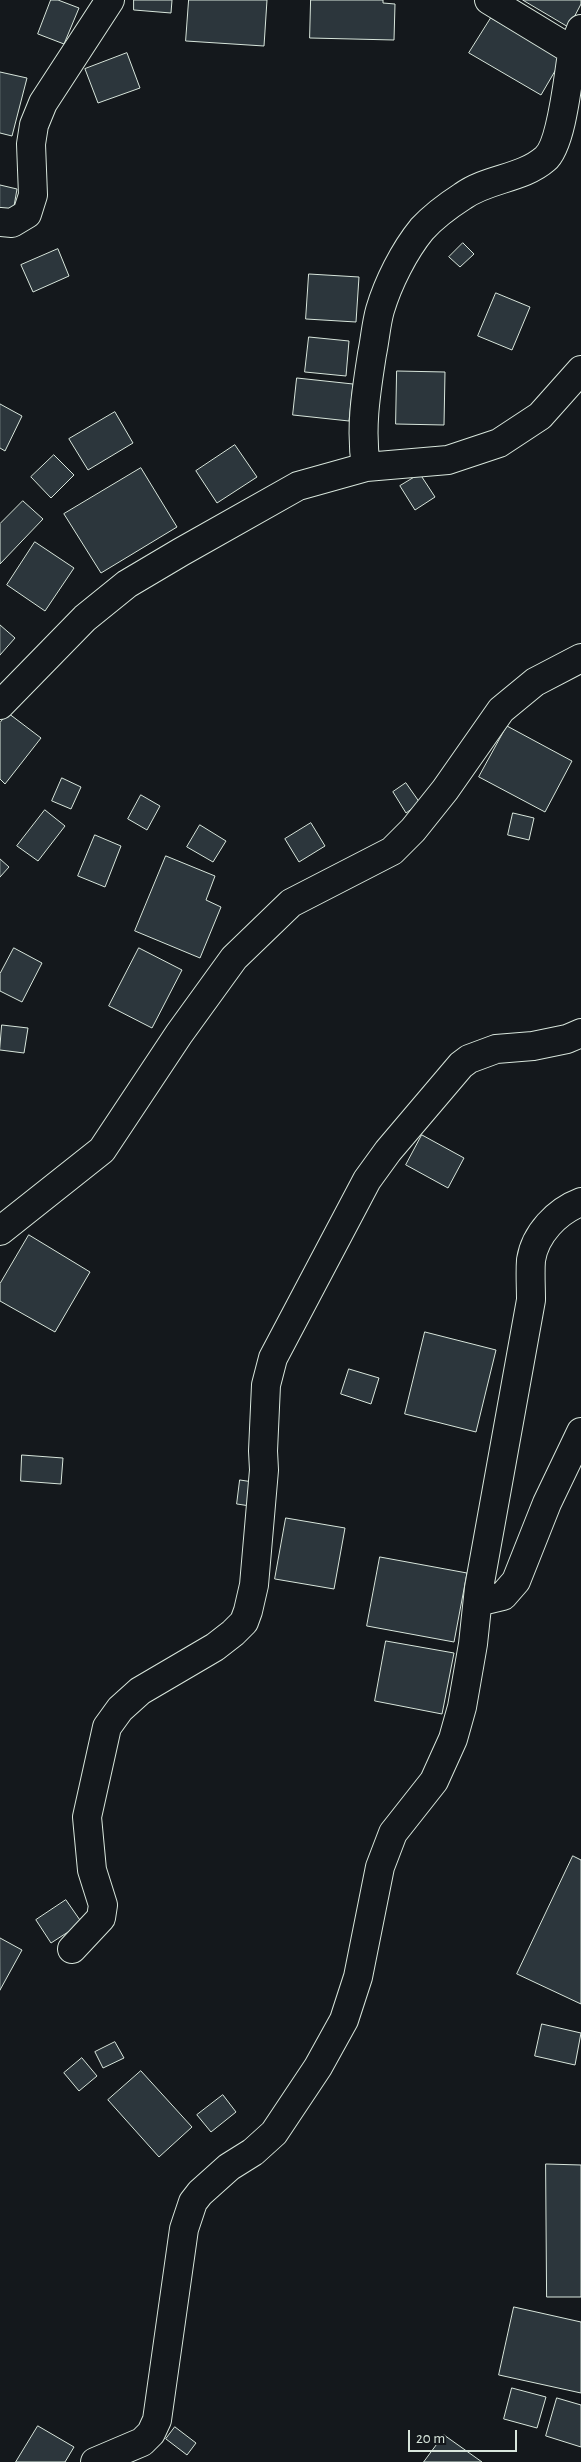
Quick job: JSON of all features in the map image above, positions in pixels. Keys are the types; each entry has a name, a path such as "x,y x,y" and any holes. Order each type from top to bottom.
{"street":[{"path":"0,222 12,223 28,214 33,195 31,144 34,125 43,102 110,0"},
{"path":"366,467 363,442 366,390 380,310 406,254 422,229 442,212 471,191 485,184 514,176 546,159 557,138 577,40 489,0"},
{"path":"0,705 85,618 127,584 298,486 366,467 448,460 499,443 540,416 581,370"},
{"path":"0,1231 102,1150 179,1034 234,958 291,903 392,851 413,830 445,790 501,710 535,682 581,658"},
{"path":"72,1949 101,1918 103,1905 92,1870 87,1817 108,1727 120,1709 140,1691 214,1647 244,1622 254,1585 264,1470 264,1404 273,1358 367,1180 388,1151 469,1058 496,1050 533,1046 567,1039 581,1033"},
{"path":"95,2462 142,2442 151,2433 157,2420 184,2229 193,2202 200,2193 229,2167 253,2152 274,2133 318,2067 344,2020 358,1977 380,1868 393,1833 434,1781 453,1739 464,1698 478,1602 531,1300 531,1260 536,1244 545,1229 560,1214 581,1202"},
{"path":"478,1602 503,1596 516,1582 547,1503 581,1432"}],"building":[{"path":"51,0 58,0 79,8 64,44 38,34"},
{"path":"134,0 172,0 171,13 134,10"},
{"path":"189,0 267,0 264,46 186,41"},
{"path":"311,0 383,0 383,3 395,4 394,40 310,38"},
{"path":"523,0 581,0 581,4 569,27"},
{"path":"491,18 562,59 541,95 469,53"},
{"path":"127,53 140,88 98,103 85,69"},
{"path":"0,72 27,78 12,136 0,133"},
{"path":"0,185 17,189 13,212 0,209"},
{"path":"463,243 474,254 460,267 449,257"},
{"path":"58,249 69,276 33,292 21,265"},
{"path":"309,274 359,277 356,322 306,319"},
{"path":"496,293 530,307 512,350 478,336"},
{"path":"309,337 349,341 346,376 305,372"},
{"path":"397,371 445,372 444,425 396,424"},
{"path":"297,378 353,384 349,421 293,415"},
{"path":"0,404 22,416 5,451 0,448"},
{"path":"115,412 133,443 88,470 69,439"},
{"path":"235,445 257,477 217,503 196,471"},
{"path":"54,455 74,475 51,498 31,477"},
{"path":"141,468 177,527 101,573 64,514"},
{"path":"420,474 435,497 415,510 400,486"},
{"path":"23,501 43,519 0,564 0,524"},
{"path":"35,542 74,568 45,611 7,585"},
{"path":"0,625 15,638 0,655"},
{"path":"8,713 41,738 5,784 0,779 0,723"},
{"path":"507,726 572,761 545,812 479,777"},
{"path":"62,778 81,787 71,809 52,801"},
{"path":"406,783 420,803 406,813 393,792"},
{"path":"141,795 160,806 147,830 128,819"},
{"path":"45,810 65,826 38,861 17,846"},
{"path":"513,813 534,818 529,840 508,835"},
{"path":"311,823 325,846 299,862 285,839"},
{"path":"200,825 226,841 213,862 187,847"},
{"path":"95,835 121,846 105,887 78,876"},
{"path":"166,856 215,876 206,900 221,907 200,958 135,931"},
{"path":"0,859 9,867 0,877"},
{"path":"14,948 42,963 22,1002 0,991 0,974"},
{"path":"139,948 182,970 152,1028 109,1006"},
{"path":"2,1025 28,1028 24,1053 0,1050"},
{"path":"422,1135 464,1158 448,1188 406,1165"},
{"path":"29,1235 90,1272 55,1332 0,1301 0,1284"},
{"path":"425,1332 496,1350 476,1432 405,1414"},
{"path":"349,1369 379,1378 371,1404 341,1394"},
{"path":"22,1455 63,1458 61,1484 21,1481"},
{"path":"240,1480 253,1482 250,1506 237,1504"},
{"path":"286,1518 345,1528 334,1589 275,1579"},
{"path":"380,1557 467,1573 454,1642 367,1626"},
{"path":"386,1641 454,1653 442,1714 375,1701"},
{"path":"573,1856 581,1860 581,2004 517,1974"},
{"path":"66,1900 82,1923 51,1943 36,1920"},
{"path":"0,1938 22,1950 0,1990"},
{"path":"542,2024 581,2033 575,2065 535,2056"},
{"path":"115,2042 124,2058 103,2068 95,2052"},
{"path":"82,2058 97,2076 79,2091 64,2073"},
{"path":"141,2071 192,2127 159,2157 108,2100"},
{"path":"223,2095 236,2112 211,2132 197,2115"},
{"path":"546,2164 581,2165 581,2297 547,2297"},
{"path":"514,2307 581,2322 581,2393 499,2375"},
{"path":"512,2388 546,2397 537,2428 504,2419"},
{"path":"557,2398 581,2405 581,2447 546,2436"},
{"path":"38,2426 74,2447 65,2462 16,2462"},
{"path":"175,2427 196,2443 187,2455 166,2439"},
{"path":"444,2435 482,2462 424,2462"}]}
